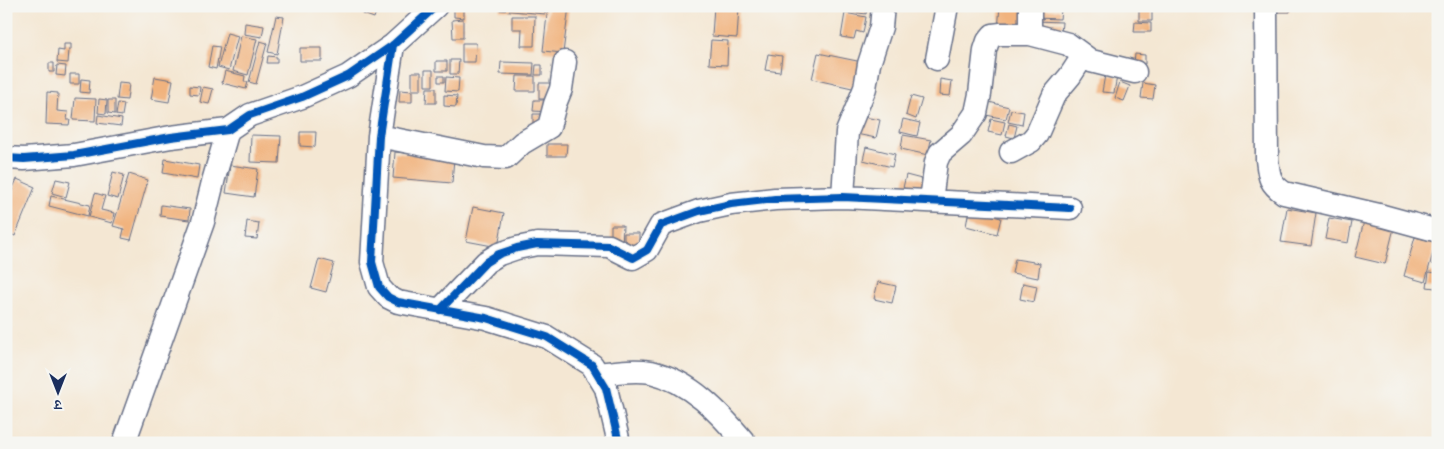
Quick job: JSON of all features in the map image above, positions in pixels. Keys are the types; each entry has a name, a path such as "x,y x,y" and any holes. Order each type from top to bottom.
{"street":[{"path":"6,158 74,154 170,137 228,130 250,115 302,97 348,76 393,44 436,6"},
{"path":"843,197 847,132 865,88 869,64 881,27 883,6"},
{"path":"937,59 947,6"},
{"path":"1030,6 1030,34"},
{"path":"1266,6 1267,159 1270,178 1274,186 1284,193 1438,231"},
{"path":"931,201 936,162 940,153 961,134 976,113 985,50 988,40 993,36 1001,34 1030,34 1068,44 1083,56 1100,64 1136,72"},
{"path":"393,44 379,136 372,262 379,287 388,297 398,302 486,318 547,337 592,365 606,388 620,443"},
{"path":"1011,152 1031,141 1037,134 1054,95 1070,76 1083,56"},
{"path":"379,136 484,157 506,158 522,142 549,127 561,89 565,62"},
{"path":"124,443 203,222 228,130"},
{"path":"440,310 486,262 499,254 537,244 578,244 608,246 633,258 646,250 661,225 699,211 731,204 775,199 843,197 1070,208"},
{"path":"597,374 633,371 650,372 670,378 710,404 745,443"}],"building":[{"path":"366,6 378,6 374,18 363,14"},
{"path":"454,6 464,6 464,18 454,17"},
{"path":"500,6 546,6 545,14 500,10"},
{"path":"548,6 569,6 563,53 543,51"},
{"path":"668,6 690,6 690,9 668,8"},
{"path":"714,6 739,6 737,38 712,36"},
{"path":"845,6 867,6 866,14 844,11"},
{"path":"1000,6 1025,7 1023,31 998,30"},
{"path":"1270,6 1290,6 1290,12 1270,12"},
{"path":"1036,9 1061,10 1060,19 1036,18"},
{"path":"1139,9 1152,9 1152,21 1139,21"},
{"path":"845,13 866,17 863,33 856,31 854,39 841,37"},
{"path":"276,16 284,17 277,54 268,52"},
{"path":"512,16 535,16 534,46 521,46 522,29 512,29"},
{"path":"463,19 463,38 453,38 452,20"},
{"path":"1036,21 1062,22 1061,34 1035,31"},
{"path":"1135,22 1151,23 1151,32 1134,32"},
{"path":"245,23 264,26 262,37 244,34"},
{"path":"227,33 238,36 229,70 218,67"},
{"path":"241,36 257,39 248,75 233,71"},
{"path":"711,40 728,41 727,65 709,64"},
{"path":"260,41 267,43 256,84 249,82"},
{"path":"462,43 476,43 475,62 462,62"},
{"path":"64,44 71,44 68,63 57,62 58,50 64,51"},
{"path":"212,46 220,47 216,69 208,67"},
{"path":"300,48 322,48 322,61 300,61"},
{"path":"818,53 867,63 861,90 812,79"},
{"path":"768,54 782,56 780,72 765,70"},
{"path":"1135,54 1145,55 1145,64 1134,64"},
{"path":"268,56 277,57 277,63 267,63"},
{"path":"450,60 459,60 458,74 450,74"},
{"path":"436,61 447,61 447,71 436,71"},
{"path":"501,62 534,63 533,75 500,74"},
{"path":"49,63 54,63 54,72 49,72"},
{"path":"57,65 66,66 65,76 56,75"},
{"path":"536,65 542,65 542,75 535,75"},
{"path":"425,70 433,70 433,86 425,86"},
{"path":"225,71 245,76 244,82 248,82 246,89 222,83"},
{"path":"412,72 421,72 421,90 412,90"},
{"path":"70,74 79,74 79,84 70,84"},
{"path":"1105,75 1117,76 1114,93 1102,92"},
{"path":"438,76 444,76 444,82 438,82"},
{"path":"517,76 535,76 535,91 516,91"},
{"path":"155,77 173,80 169,102 151,99"},
{"path":"446,77 459,78 458,92 445,91"},
{"path":"81,79 90,80 89,93 80,92"},
{"path":"940,79 952,81 950,96 939,95"},
{"path":"1120,82 1130,86 1124,101 1115,98"},
{"path":"119,83 129,84 127,100 117,99"},
{"path":"539,83 550,83 550,99 539,99"},
{"path":"1143,83 1155,85 1153,99 1141,98"},
{"path":"190,86 200,87 199,95 190,94"},
{"path":"203,87 213,89 209,104 200,102"},
{"path":"427,88 436,88 436,103 426,103"},
{"path":"400,90 412,91 412,102 399,102"},
{"path":"47,92 58,93 57,111 68,112 67,120 70,120 69,125 46,124"},
{"path":"444,95 457,96 456,107 444,106"},
{"path":"911,96 922,99 916,119 906,115"},
{"path":"75,98 96,99 95,121 73,120"},
{"path":"99,99 107,100 106,114 98,113"},
{"path":"108,100 115,100 115,114 108,113"},
{"path":"534,100 550,100 550,112 533,111"},
{"path":"989,102 1009,107 1006,119 986,115"},
{"path":"118,103 124,104 122,116 116,115"},
{"path":"1011,110 1024,112 1022,125 1008,122"},
{"path":"533,114 546,114 533,126"},
{"path":"98,115 122,119 121,126 97,123"},
{"path":"859,116 880,120 876,138 856,134"},
{"path":"903,119 920,123 917,136 900,132"},
{"path":"991,119 1005,122 1002,135 988,132"},
{"path":"1009,124 1017,126 1014,138 1006,136"},
{"path":"300,132 316,132 315,147 300,146"},
{"path":"251,135 281,136 279,163 250,162"},
{"path":"903,135 931,140 928,155 901,149"},
{"path":"547,144 567,144 566,156 547,156"},
{"path":"866,147 895,154 892,167 863,160"},
{"path":"395,152 454,158 452,183 393,178"},
{"path":"165,159 199,165 197,179 163,173"},
{"path":"230,165 258,169 254,197 226,193"},
{"path":"113,172 124,175 118,199 107,196"},
{"path":"129,174 148,180 131,240 122,238 124,229 113,226"},
{"path":"906,175 929,181 926,193 903,188"},
{"path":"17,179 35,187 15,236 6,232 6,204"},
{"path":"56,179 70,182 66,197 52,193"},
{"path":"95,193 105,196 101,210 114,213 112,223 89,217"},
{"path":"51,196 90,205 88,216 49,206"},
{"path":"161,205 190,209 189,220 160,216"},
{"path":"473,207 504,213 498,247 466,241"},
{"path":"1287,208 1316,213 1311,246 1281,242"},
{"path":"969,210 1001,218 997,234 966,226"},
{"path":"1329,218 1352,222 1348,243 1325,239"},
{"path":"247,221 259,223 257,239 245,238"},
{"path":"1364,221 1394,228 1385,264 1355,257"},
{"path":"611,225 623,225 622,247 611,246"},
{"path":"624,233 639,233 639,249 624,249"},
{"path":"1415,237 1436,242 1425,282 1404,276"},
{"path":"1438,243 1438,265 1432,264"},
{"path":"319,259 334,263 326,292 311,288"},
{"path":"1015,259 1040,263 1038,278 1012,273"},
{"path":"1429,272 1437,273 1435,288 1427,287"},
{"path":"878,282 896,286 892,303 874,299"},
{"path":"1023,283 1037,286 1034,302 1020,299"}],"cycle path":[{"path":"6,158 24,159 74,155 171,137 228,130 250,115 302,97 348,76 393,45 436,6"},
{"path":"393,45 379,136 372,262 379,287 388,297 398,302 486,318 547,337 592,365 606,388 619,443"},
{"path":"440,310 486,262 499,254 537,244 609,246 633,258 647,250 661,225 699,211 731,204 775,199 843,197 1070,208"}]}
